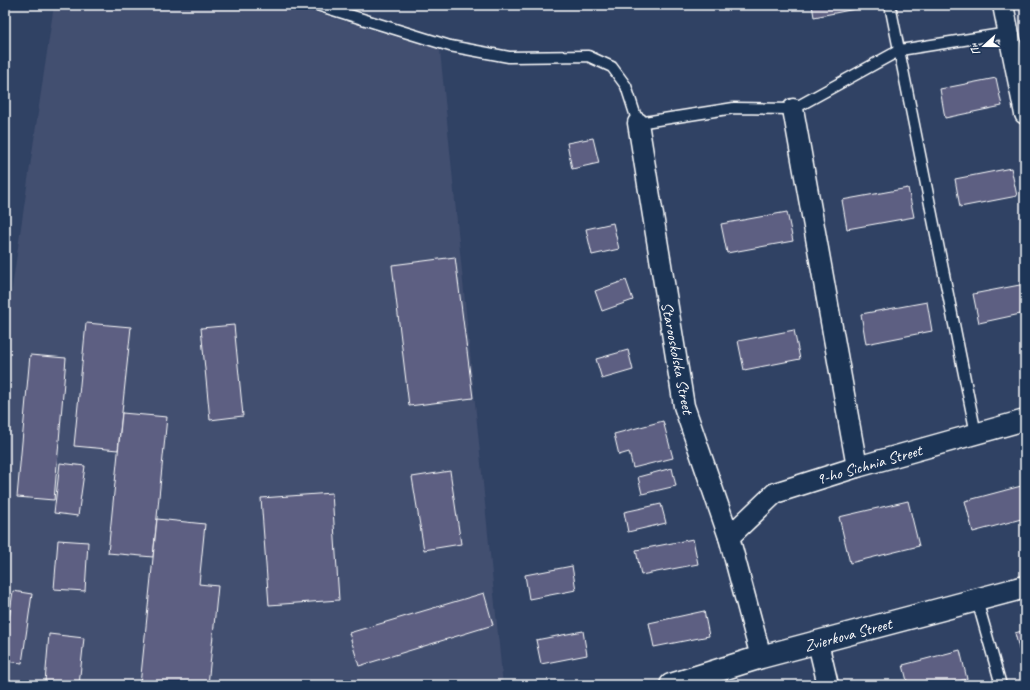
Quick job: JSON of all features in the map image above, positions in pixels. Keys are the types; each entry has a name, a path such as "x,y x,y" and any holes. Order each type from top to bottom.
{"street":[{"path":"1003,5 1017,31 1025,114"},
{"path":"794,109 857,467"},
{"name":"Starooskolska Street","path":"638,123 684,406 729,537 761,657"},
{"name":"9-ho Sichnia Street","path":"729,537 775,493 857,467 1025,420"},
{"name":"Zvierkova Street","path":"671,685 761,657 1025,587"},
{"path":"818,643 828,685"}],"lane":[{"path":"317,5 450,46 509,57 588,56 612,67 626,86 638,123 734,108 794,109 900,50 1017,31"},
{"path":"890,5 976,434"},
{"path":"977,600 1001,685"}],"shaded area":[{"path":"54,5 291,5 440,50 503,685 5,685 5,335"}],"building":[{"path":"812,5 871,5 871,6 814,17"},
{"path":"996,78 1002,106 945,118 940,89"},
{"path":"593,138 599,163 572,169 567,143"},
{"path":"1011,168 1017,196 960,207 955,179"},
{"path":"908,188 914,217 847,229 842,200"},
{"path":"787,212 793,241 727,253 721,224"},
{"path":"613,223 619,249 592,255 586,229"},
{"path":"455,257 473,398 409,406 392,265"},
{"path":"626,280 633,300 602,311 595,291"},
{"path":"1025,284 1025,313 979,323 973,294"},
{"path":"927,302 932,331 866,344 861,314"},
{"path":"86,323 131,327 118,450 74,446"},
{"path":"234,325 243,416 210,420 201,328"},
{"path":"794,330 800,359 744,370 738,341"},
{"path":"628,350 633,370 602,379 596,359"},
{"path":"30,355 66,358 54,500 17,497"},
{"path":"122,413 167,417 153,557 108,553"},
{"path":"663,421 673,458 633,468 629,452 619,455 614,434"},
{"path":"60,463 85,466 78,516 54,513"},
{"path":"672,468 676,486 642,494 638,477"},
{"path":"450,471 461,544 424,550 412,477"},
{"path":"1025,485 1025,518 973,532 965,501"},
{"path":"332,493 339,600 269,605 261,498"},
{"path":"908,501 919,546 850,563 839,517"},
{"path":"661,504 666,523 628,532 624,512"},
{"path":"157,519 205,524 199,584 218,586 208,685 140,685"},
{"path":"693,539 698,564 641,575 636,550"},
{"path":"58,540 88,542 85,591 54,589"},
{"path":"572,566 576,590 529,599 525,575"},
{"path":"13,591 32,594 22,663 5,661 5,648"},
{"path":"484,593 493,625 359,666 349,633"},
{"path":"704,611 709,636 654,647 649,623"},
{"path":"1025,630 1025,660 1022,661 1015,633"},
{"path":"583,631 587,655 541,664 536,640"},
{"path":"49,634 84,638 79,685 45,682"},
{"path":"960,650 967,679 942,685 908,685 903,665"}]}
